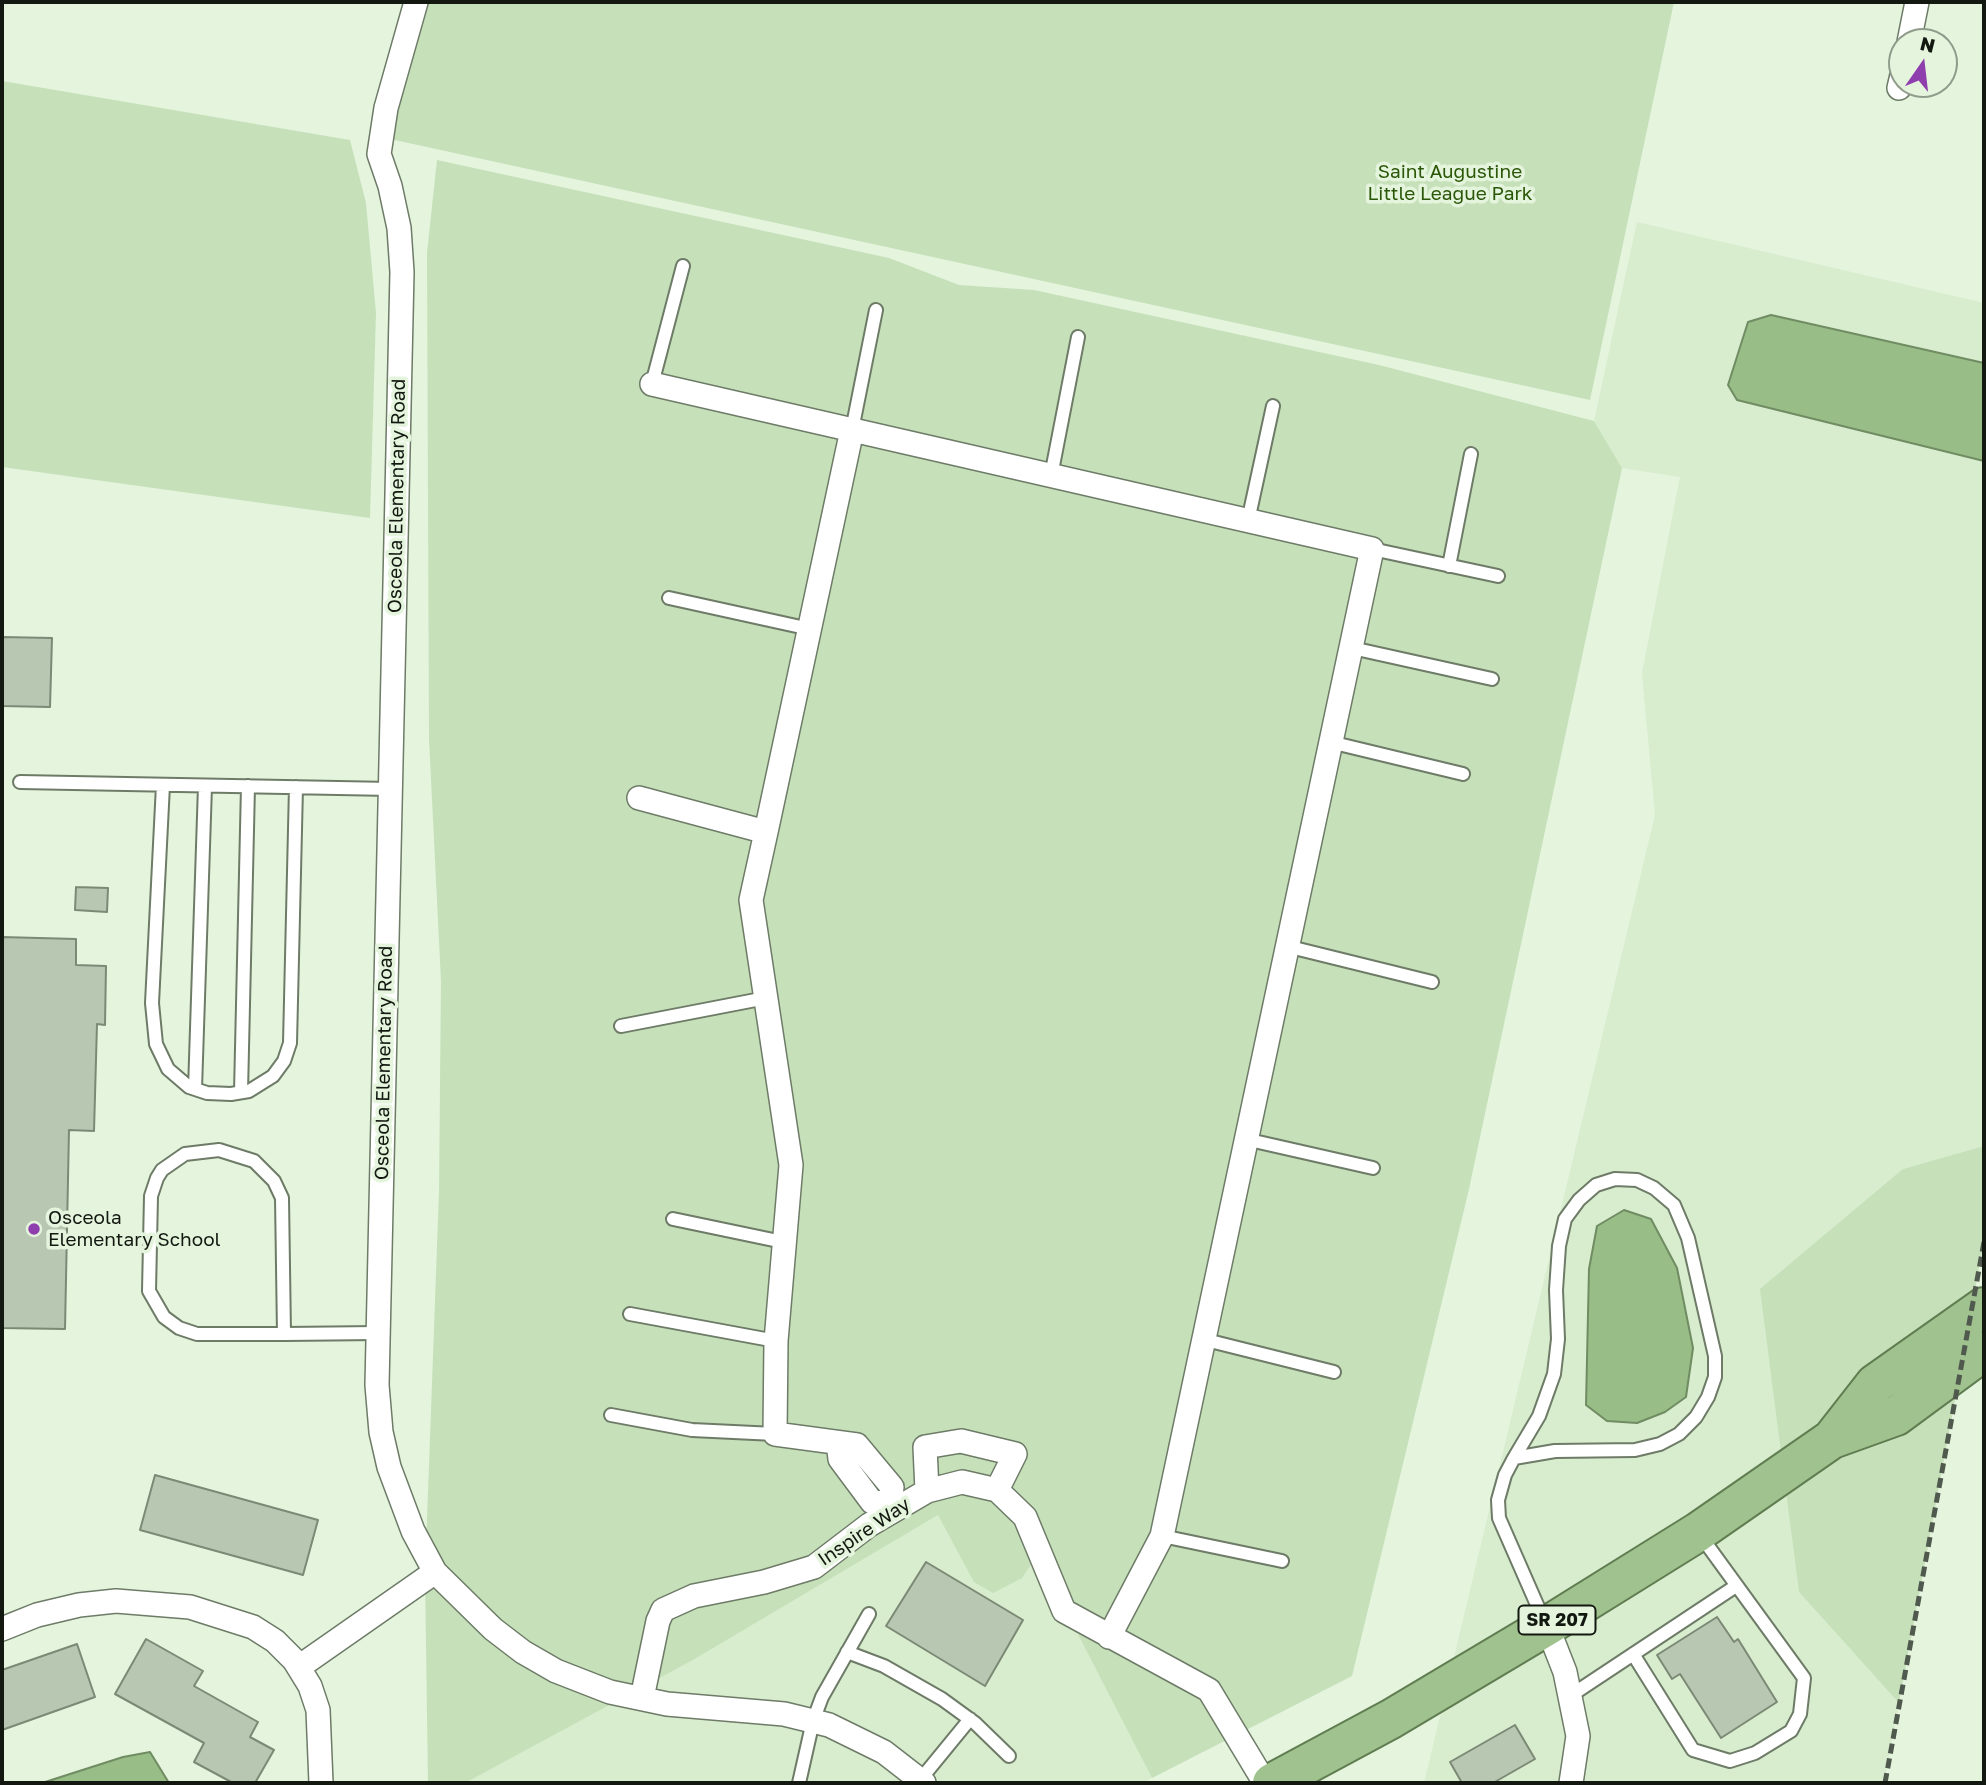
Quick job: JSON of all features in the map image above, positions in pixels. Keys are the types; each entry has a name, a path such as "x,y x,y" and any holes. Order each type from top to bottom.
{"highway":[{"name":"SR 207","path":"1832,1439 1875,1384 1984,1307"},
{"name":"SR 207","path":"1272,1783 1391,1719 1547,1626 1698,1532 1832,1439 1896,1416 1984,1351"}],"street":[{"name":"Osceola Elementary Road","path":"416,2 386,108 379,154 395,207 402,272 377,1385 381,1432 389,1467 413,1531 435,1572 493,1629 523,1652 591,1687 725,1711 784,1714 813,1721 884,1752 922,1782"},
{"path":"1912,28 1917,2"},
{"path":"652,384 1372,549 1162,1536 1109,1637"},
{"path":"852,430 751,900 791,1165 776,1341 775,1434 838,1443 840,1459 872,1502 892,1506"},
{"path":"639,798 766,832"},
{"path":"927,1491 925,1447 961,1441 1015,1454 996,1490"},
{"name":"Inspire Way","path":"642,1698 658,1621 663,1609 694,1596 764,1582 814,1567 892,1506 927,1491 962,1482 996,1490 1025,1517 1064,1611 1209,1689 1265,1783"},
{"path":"299,1667 435,1572"},
{"path":"2,1629 37,1615 79,1605 156,1602 191,1607 253,1626 275,1641 299,1667 318,1710 321,1783"},
{"path":"1547,1626 1565,1672 1578,1736 1571,1783"}],"lane":[{"path":"652,384 683,266"},
{"path":"852,430 876,310"},
{"path":"1051,476 1078,337"},
{"path":"1248,521 1273,406"},
{"path":"1449,566 1471,454"},
{"path":"1372,549 1498,576"},
{"path":"669,598 810,629"},
{"path":"1352,648 1492,679"},
{"path":"1330,742 1463,774"},
{"path":"20,782 391,789"},
{"path":"163,785 152,1003 156,1044 174,1076 207,1093 241,1093 273,1076 284,1061 289,1043 296,788"},
{"path":"195,1089 205,786"},
{"path":"241,1093 248,786"},
{"path":"1286,946 1432,982"},
{"path":"621,1026 766,998"},
{"path":"1245,1139 1373,1168"},
{"path":"284,1334 282,1198 274,1181 254,1161 237,1153 194,1151 176,1158 162,1170 151,1196 149,1291 158,1310 179,1328 197,1334 284,1334 378,1333"},
{"path":"1514,1458 1555,1451 1635,1450 1660,1444 1679,1434 1696,1417 1708,1397 1715,1377 1716,1356 1688,1238 1674,1205 1654,1188 1637,1180 1615,1180 1596,1185 1578,1200 1566,1219 1559,1246 1556,1290 1558,1339 1554,1374 1539,1416 1514,1458 1505,1475 1499,1500 1499,1518 1547,1626"},
{"path":"673,1219 783,1242"},
{"path":"630,1314 776,1341"},
{"path":"1202,1339 1334,1372"},
{"path":"611,1415 692,1430 775,1434"},
{"path":"1633,1654 1693,1750 1730,1760 1755,1753 1791,1731 1800,1714 1804,1678 1698,1532"},
{"path":"1162,1536 1282,1561"},
{"path":"1570,1696 1736,1586"},
{"path":"799,1783 813,1721 829,1681 869,1614"},
{"path":"847,1652 915,1683 970,1719 1009,1756"},
{"path":"922,1782 970,1719"}],"shaded area":[{"path":"1637,222 1984,303 1984,363 1771,315 1737,400 1984,461 1984,1146 1903,1169 1782,1460 1451,1670 1655,815 1642,673 1680,477 1622,468 1594,421"},
{"path":"1771,315 1984,363 1984,461 1737,400 1728,385 1748,322"},
{"path":"1624,1210 1651,1219 1677,1268 1693,1348 1686,1397 1665,1412 1637,1423 1607,1421 1586,1405 1589,1269 1597,1226"},
{"path":"1785,1485 1799,1592 1899,1703 1884,1783 1581,1783 1589,1737 1575,1668 1561,1631"},
{"path":"938,1515 1037,1555 1152,1778 1142,1783 465,1783 693,1660"},
{"path":"1542,1642 1555,1676 1567,1738 1560,1783 1424,1783 1444,1700"},
{"path":"150,1752 169,1783 42,1783 123,1757"}],"green space":[{"name":"Saint Augustine Little League Park","path":"416,2 1674,2 1590,400 381,137"},
{"path":"2,81 350,140 366,203 376,313 370,518 2,467"},
{"path":"437,160 889,258 959,285 1034,290 1379,365 1594,421 1622,468 1469,1189 1352,1676 1152,1778 1037,1555 1022,1578 993,1593 974,1582 938,1515 693,1660 465,1783 428,1783 425,1574 439,1192 441,981 429,739 427,253"},
{"path":"1984,1146 1984,1240 1973,1301 1826,1429 1782,1460 1760,1289 1903,1169"},
{"path":"1958,1384 1899,1703 1799,1592 1785,1485"}],"building":[{"path":"2,637 52,638 50,707 2,706"},
{"path":"76,887 108,888 107,912 75,910"},
{"name":"Osceola Elementary School","path":"2,937 76,939 76,965 106,966 105,1025 97,1024 94,1131 69,1130 65,1329 2,1328"},
{"path":"155,1475 318,1520 303,1575 140,1530"},
{"path":"926,1562 1023,1620 985,1686 886,1626"},
{"path":"1717,1617 1734,1642 1738,1639 1777,1702 1721,1738 1680,1674 1672,1679 1657,1655"},
{"path":"146,1639 203,1671 194,1686 258,1722 250,1737 274,1750 255,1783 233,1783 194,1762 204,1743 115,1694"},
{"path":"77,1644 95,1697 2,1730 2,1670"},
{"path":"1515,1725 1535,1759 1493,1783 1462,1783 1450,1762"}],"railway":[{"path":"1885,1783 1984,1242"}],"place":[{"name":"Osceola Elementary School","path":"34,1229"}]}
